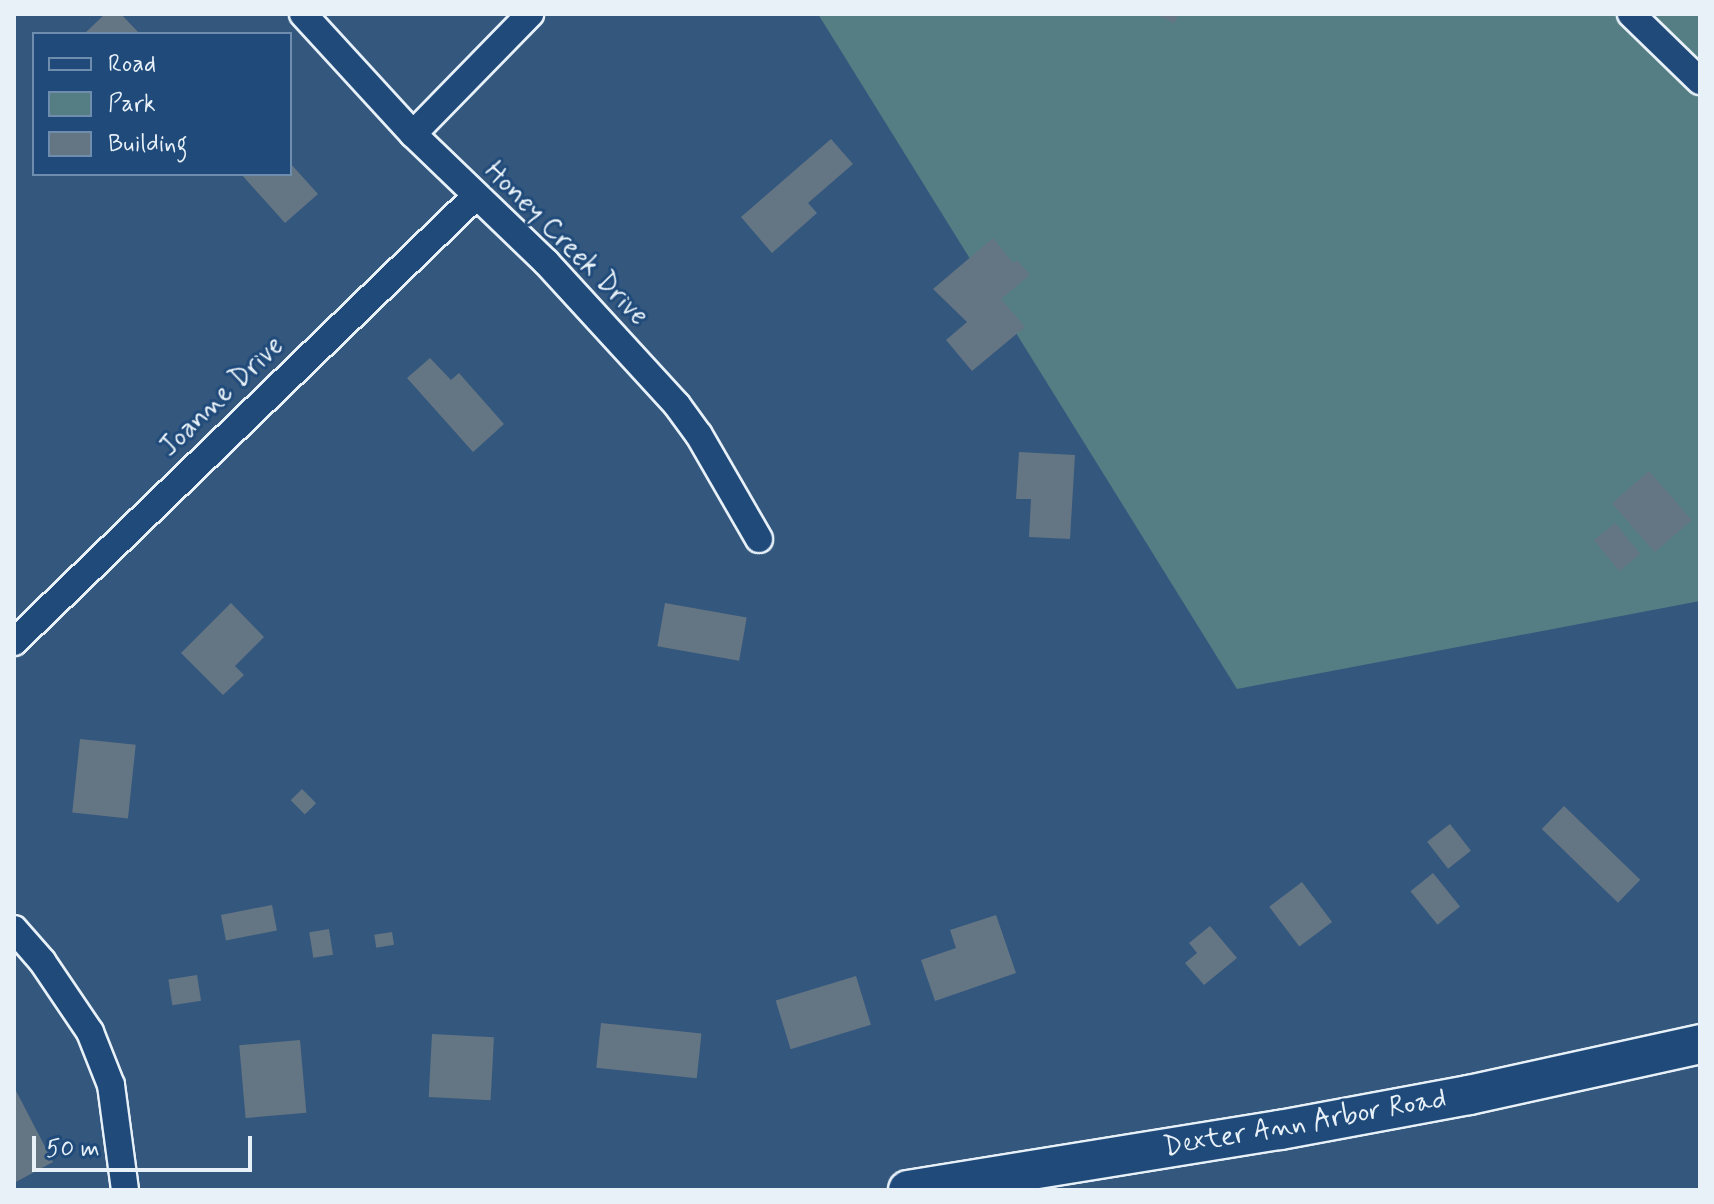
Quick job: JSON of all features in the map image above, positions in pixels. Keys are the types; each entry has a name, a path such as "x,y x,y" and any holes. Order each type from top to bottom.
{"main road":[{"name":"Dexter Ann Arbor Road","path":"908,1190 1280,1130 1491,1090 1700,1044"}],"street":[{"name":"Honey Creek Drive","path":"303,14 413,134 546,262 677,405 699,435 759,539"},
{"path":"413,134 530,14"},
{"path":"1631,14 1700,81"},
{"name":"Joanne Drive","path":"14,642 475,197"},
{"path":"14,929 42,961 90,1032 111,1085 125,1190"}],"green space":[{"path":"818,14 1700,14 1700,601 1237,689"}],"building":[{"path":"105,14 121,14 138,32 86,32"},
{"path":"1155,14 1179,14 1174,23"},
{"path":"831,139 853,164 808,203 817,213 772,253 741,217"},
{"path":"292,165 318,194 285,223 243,176 292,176"},
{"path":"993,238 1013,263 1017,260 1030,275 1001,299 1025,327 972,371 946,340 967,322 933,289"},
{"path":"430,358 451,380 459,373 504,424 473,452 407,378"},
{"path":"1019,452 1075,455 1070,539 1029,537 1031,499 1016,499"},
{"path":"1649,471 1692,520 1655,552 1612,503"},
{"path":"1615,523 1640,554 1619,571 1594,540"},
{"path":"231,603 264,637 235,666 244,675 223,695 181,653"},
{"path":"665,603 747,617 739,661 657,646"},
{"path":"80,739 136,745 128,818 72,813"},
{"path":"302,789 316,803 305,814 291,800"},
{"path":"1564,806 1640,880 1618,903 1542,829"},
{"path":"1450,824 1471,851 1448,869 1427,842"},
{"path":"1433,873 1460,906 1438,925 1410,891"},
{"path":"1302,882 1332,922 1299,947 1269,907"},
{"path":"272,905 277,931 226,940 221,915"},
{"path":"996,915 1016,973 935,1001 921,960 956,948 950,930"},
{"path":"1210,926 1237,958 1204,985 1185,963 1197,953 1189,943"},
{"path":"329,929 333,955 313,958 309,932"},
{"path":"392,932 394,945 376,948 374,935"},
{"path":"197,975 201,1001 172,1005 168,980"},
{"path":"856,976 871,1025 791,1049 776,1001"},
{"path":"601,1023 701,1034 697,1078 596,1068"},
{"path":"432,1034 494,1037 491,1100 429,1097"},
{"path":"300,1040 306,1113 246,1118 239,1045"},
{"path":"14,1087 53,1162 14,1183"}]}
